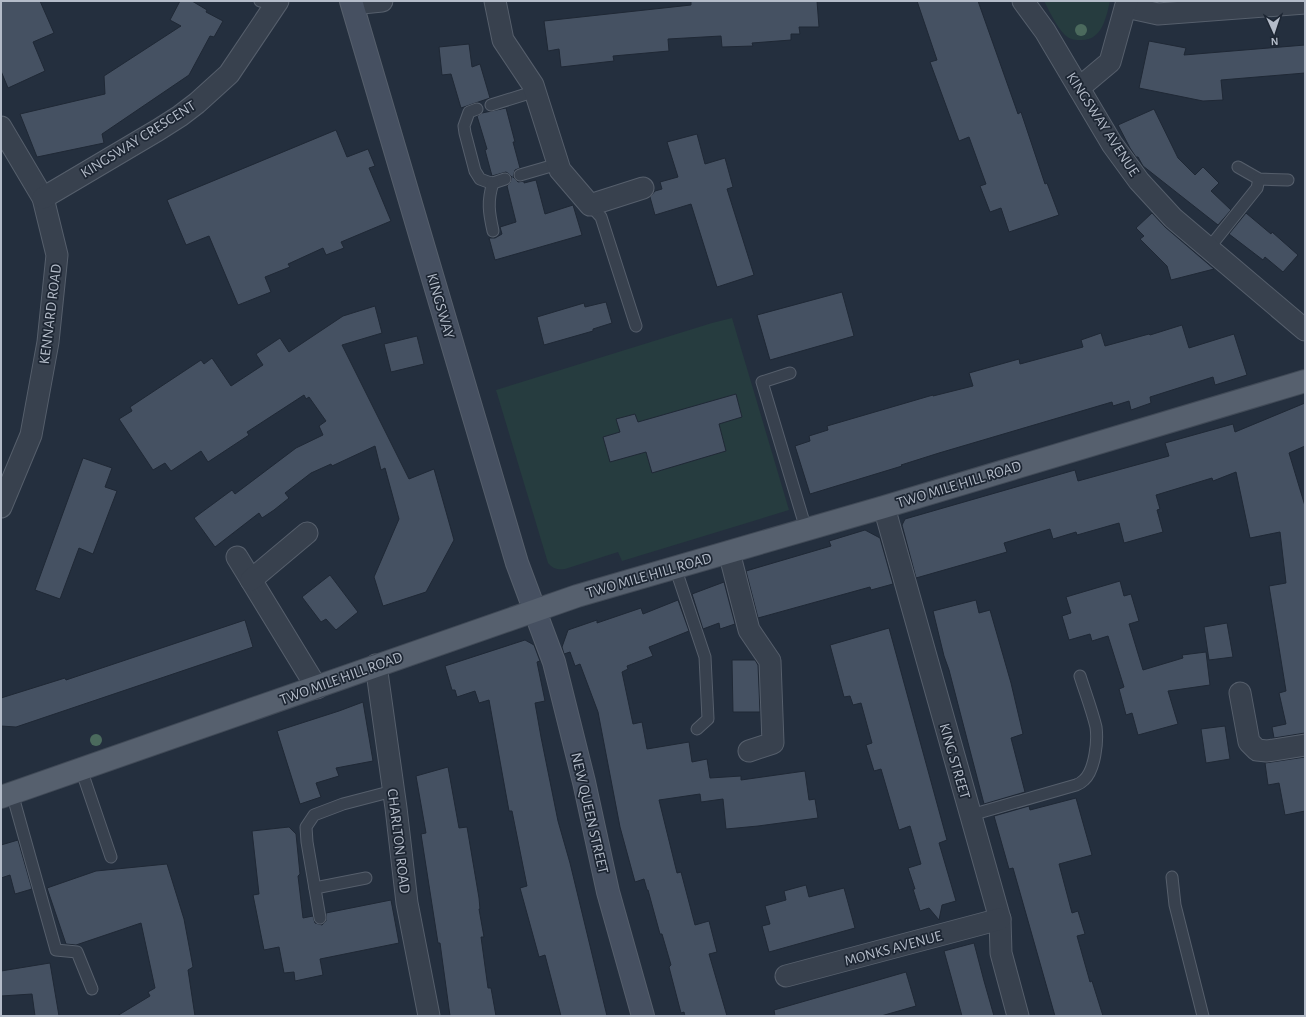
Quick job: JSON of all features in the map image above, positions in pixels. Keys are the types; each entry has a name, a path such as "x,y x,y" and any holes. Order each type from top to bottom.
{"main road":[{"name":"TWO MILE HILL ROAD","path":"7,795 577,596 884,507 1305,381"}],"street":[{"path":"352,3 382,1"},
{"path":"495,1 503,40 536,91 560,170 590,205 643,188"},
{"name":"KINGSWAY AVENUE","path":"1023,1 1045,31 1112,144 1139,182 1173,218 1305,330"},
{"name":"KINGSWAY","path":"352,3 517,563 536,610"},
{"path":"1079,88 1110,62 1127,4 1158,14 1305,3"},
{"name":"KINGSWAY CRESCENT","path":"43,198 158,130 197,103 228,74 250,43 270,4"},
{"name":"KENNARD ROAD","path":"1,127 43,198 57,256 48,342 31,435 1,507"},
{"name":"KING STREET","path":"884,507 1000,919 1001,953 1018,1016"},
{"path":"252,580 307,533"},
{"path":"729,552 749,630 770,660 772,743 748,751"},
{"path":"237,557 317,688"},
{"name":"NEW QUEEN STREET","path":"536,610 554,662 584,782 608,892 643,1016"},
{"name":"CHARLTON ROAD","path":"376,665 407,903 429,1016"},
{"path":"1240,693 1249,742 1257,750 1267,751 1305,744"},
{"name":"MONKS AVENUE","path":"786,976 1000,919"}],"lane":[{"path":"491,105 536,91"},
{"path":"477,109 469,112 464,126 475,171 480,179 488,182 493,183 505,179"},
{"path":"520,175 558,164"},
{"path":"1238,167 1258,179 1288,180"},
{"path":"1209,248 1257,188 1258,179"},
{"path":"493,183 488,206 493,230"},
{"path":"590,205 601,217 636,326"},
{"path":"790,373 762,382 806,529"},
{"path":"675,567 705,657 708,719 697,729"},
{"path":"971,815 1076,785 1084,780 1089,773 1096,748 1096,727 1080,676"},
{"path":"81,769 111,857"},
{"path":"320,918 306,827 314,815 343,804 393,792"},
{"path":"7,795 56,950 77,952 92,989"},
{"path":"1172,877 1175,905 1203,1016"},
{"path":"315,888 366,878"}],"green space":[{"path":"1044,1 1110,1 1102,28 1093,37 1087,40 1079,40 1070,38 1062,31 1053,19"},
{"path":"732,318 789,510 622,561 618,552 565,569 552,567 548,563 496,390"}],"building":[{"path":"1,1 40,1 54,33 33,42 45,71 8,88 1,71"},
{"path":"180,1 192,1 207,10 206,12 223,21 214,37 210,36 189,75 102,134 104,143 37,157 20,114 105,94 104,76 181,26 170,20"},
{"path":"691,1 817,1 819,27 799,27 800,34 791,34 791,40 752,43 753,46 722,47 721,36 668,39 669,51 613,56 614,61 561,67 559,49 548,51 544,21 691,5"},
{"path":"917,1 978,1 1018,114 1021,112 1045,184 1047,183 1059,215 1009,232 1001,208 990,212 980,186 986,184 969,137 959,141 930,62 937,60"},
{"path":"1149,41 1186,48 1184,55 1305,45 1305,73 1221,80 1223,100 1203,101 1139,88"},
{"path":"469,44 472,67 480,64 490,98 461,108 451,74 442,75 439,47"},
{"path":"506,108 520,168 515,170 513,177 518,182 524,181 524,183 536,180 545,214 573,205 582,235 495,260 489,238 495,238 502,234 500,227 516,222 507,186 512,177 506,172 492,176 485,150 487,149 477,116 482,113"},
{"path":"1154,109 1178,158 1195,175 1203,167 1219,183 1211,191 1231,210 1218,225 1143,166 1138,157 1136,157 1130,148 1118,125"},
{"path":"336,130 347,157 368,149 375,166 369,168 391,221 341,242 344,248 326,255 323,248 288,264 290,267 265,277 271,292 238,305 209,236 186,245 167,200"},
{"path":"697,134 705,164 725,158 733,187 727,189 754,275 717,287 691,204 655,215 650,197 655,191 662,189 660,182 678,177 667,142"},
{"path":"1152,213 1165,227 1214,269 1171,280 1167,266 1140,239 1144,236 1136,228"},
{"path":"1246,213 1271,234 1272,232 1298,255 1283,272 1265,257 1263,260 1229,234"},
{"path":"842,292 854,336 770,360 757,315"},
{"path":"606,302 612,323 593,329 593,331 544,345 537,317 584,303 585,307"},
{"path":"375,306 382,333 342,345 409,479 434,469 454,540 426,592 383,606 374,577 399,519 385,468 381,470 375,446 332,466 331,464 311,473 285,493 289,498 274,510 262,518 259,513 215,547 194,518 232,490 235,494 296,448 323,435 319,426 326,421 309,397 306,399 304,395 247,432 249,435 208,462 201,451 171,471 165,463 153,470 119,419 132,411 130,407 201,360 204,364 212,358 231,386 263,365 256,354 280,338 289,352 343,316"},
{"path":"1182,325 1189,348 1234,334 1247,375 1215,385 1213,377 1150,397 1151,403 1131,410 1129,401 1113,406 1112,402 939,453 810,494 795,446 810,441 809,436 828,430 827,426 933,395 973,386 969,373 1019,359 1020,364 1083,347 1081,340 1101,333 1105,346 1149,334 1150,335"},
{"path":"417,336 424,364 391,372 384,344"},
{"path":"736,394 742,417 719,424 726,451 652,473 646,452 610,462 603,437 620,432 616,419 635,414 638,422"},
{"path":"1305,403 1305,446 1289,453 1305,506 1305,733 1274,738 1272,727 1286,724 1279,693 1286,691 1269,586 1286,583 1280,532 1250,538 1236,472 1213,481 1212,478 1156,495 1160,509 1157,510 1163,532 1124,543 1119,523 1077,535 1076,532 1053,539 1050,529 1004,543 1007,552 916,578 902,525 905,519 1075,470 1078,481 1169,456 1165,443 1233,424 1235,432"},
{"path":"83,458 112,468 105,487 117,491 93,554 79,548 60,599 35,590"},
{"path":"865,530 880,538 893,584 871,590 870,587 758,618 746,571 831,546 829,541"},
{"path":"330,575 358,612 336,630 326,619 321,622 302,597"},
{"path":"1120,581 1124,596 1131,594 1139,621 1129,624 1143,670 1183,658 1182,655 1206,652 1210,685 1168,691 1178,724 1138,735 1132,713 1126,715 1119,689 1124,687 1108,636 1092,641 1090,634 1069,640 1062,616 1071,613 1066,597"},
{"path":"724,582 735,624 720,629 719,623 703,629 692,594"},
{"path":"678,600 689,631 649,647 653,656 627,666 628,669 622,672 633,724 642,722 647,749 689,742 692,762 707,759 710,778 741,776 741,780 805,771 809,800 815,799 818,818 726,829 723,799 701,802 700,794 659,800 677,873 681,872 695,925 709,921 717,952 709,954 727,1016 685,1016 684,1012 681,1013 669,967 671,965 662,934 660,934 648,890 644,879 635,882 620,827 598,712 580,664 575,666 570,652 564,654 562,647 568,630 597,620 597,623 641,608 643,614"},
{"path":"976,600 979,613 990,610 1011,683 1023,734 1011,738 1025,792 984,804 933,611"},
{"path":"245,620 253,647 16,727 1,726 1,698 65,678 66,680"},
{"path":"1227,623 1233,657 1209,660 1204,627"},
{"path":"889,628 947,840 939,843 956,901 942,905 939,920 929,908 920,911 908,868 921,864 910,826 899,830 881,769 874,771 866,745 872,743 861,703 853,705 850,696 844,697 830,645"},
{"path":"525,640 534,645 540,661 537,662 545,701 535,703 541,737 558,821 570,863 607,1016 561,1016 545,955 539,957 520,888 527,886 512,811 509,811 489,700 479,703 475,691 457,697 455,690 452,690 445,666"},
{"path":"732,660 755,660 758,665 760,712 733,712"},
{"path":"363,702 373,761 336,768 339,776 316,783 321,797 300,804 277,731"},
{"path":"1225,726 1230,759 1206,763 1201,729"},
{"path":"1305,757 1305,811 1285,815 1279,783 1268,785 1265,763"},
{"path":"448,767 459,828 467,827 479,898 479,909 484,937 481,937 488,988 491,988 496,1016 450,1016 440,943 438,943 421,834 426,833 416,776"},
{"path":"1076,798 1092,855 1059,864 1072,913 1078,911 1085,934 1077,936 1090,982 1092,981 1103,1016 1055,1016 1013,868 1009,869 994,816 1029,806 1030,810"},
{"path":"289,827 296,834 300,874 298,876 303,918 313,916 315,923 322,925 326,921 326,913 391,900 399,943 320,959 323,975 295,981 294,972 284,973 279,947 264,950 253,895 259,894 252,831"},
{"path":"18,840 32,889 15,894 10,875 1,878 1,845"},
{"path":"167,864 184,919 193,967 188,970 195,1016 117,1016 150,996 148,992 155,988 141,923 76,945 66,944 47,888 96,871"},
{"path":"806,885 809,897 844,888 855,928 769,952 762,926 770,924 765,906 786,900 784,891"},
{"path":"974,943 994,1016 962,1016 944,951"},
{"path":"50,963 59,1016 35,1016 32,994 1,996 1,971"},
{"path":"906,972 916,1006 881,1016 775,1016 774,1010"}]}
